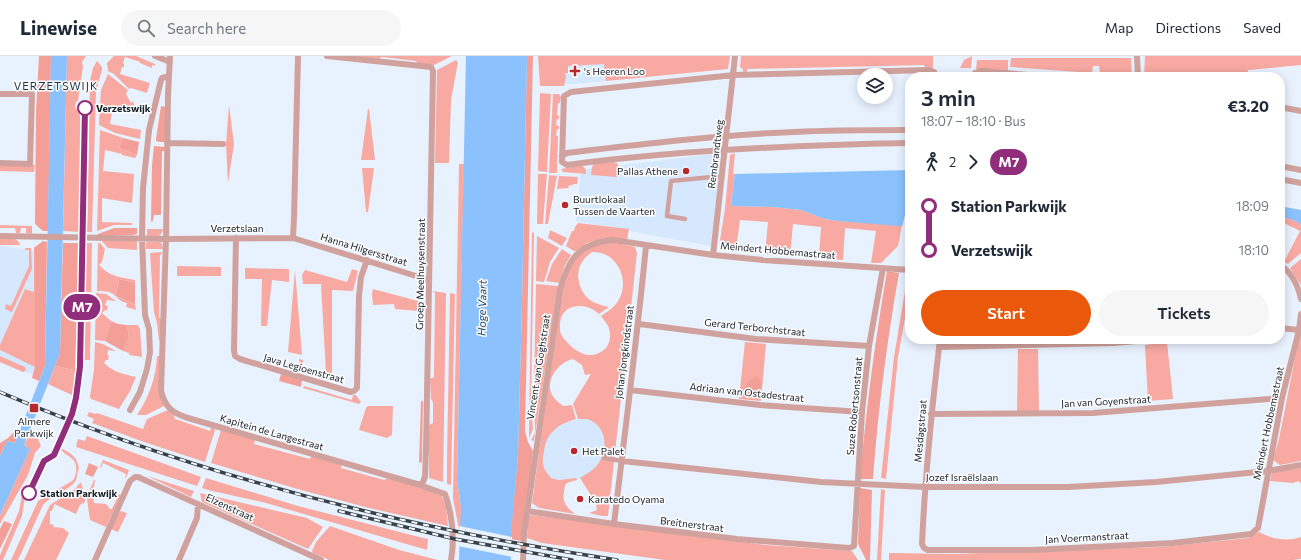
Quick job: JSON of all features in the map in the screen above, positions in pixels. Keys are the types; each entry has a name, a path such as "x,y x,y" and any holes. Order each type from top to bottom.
{"street":[{"name":"Kapitein de Langestraat","path":"154,56 170,59 161,390 168,406 176,413 266,441 417,484 445,494 452,526 451,560"},
{"path":"293,238 298,56"},
{"name":"Groep Meelhuysenstraat","path":"327,56 431,67 433,71 430,289 425,477 423,482 417,484"},
{"name":"Rembrandtweg","path":"713,255 735,56"},
{"path":"1137,56 1138,72"},
{"path":"905,143 829,144 725,150 639,156 567,165 562,162 564,96 571,92 734,75 928,70 931,72"},
{"path":"130,410 144,381 149,362 150,349 149,329 145,315 142,238 143,188 147,141 156,94 161,80 164,77 169,76"},
{"path":"0,94 32,94 30,164 0,163"},
{"path":"156,94 168,95"},
{"path":"1285,108 1301,111"},
{"path":"562,156 567,152 727,136 830,131 905,130"},
{"path":"829,144 830,131"},
{"path":"167,143 223,144"},
{"path":"639,144 639,156"},
{"path":"1285,167 1301,170"},
{"path":"685,219 667,216 672,181 722,176"},
{"path":"1285,180 1301,183"},
{"name":"Verzetslaan","path":"0,236 166,239 293,238"},
{"name":"Java Legioenstraat","path":"236,238 235,356 241,360 351,392 357,388 359,296 361,277 367,260"},
{"name":"Hanna Hilgersstraat","path":"293,238 429,280"},
{"name":"Vincent van Goghstraat","path":"523,560 524,532 527,511 553,334 560,290 565,272 576,256 585,248 597,242 613,240 646,246"},
{"name":"Meindert Hobbemastraat","path":"646,246 763,260 905,270"},
{"name":"Johan Jongkindstraat","path":"614,524 639,324 646,246"},
{"name":"Suze Robertsonstraat","path":"854,546 862,412 869,346 883,268"},
{"path":"1285,268 1299,288 1301,299"},
{"name":"Meindert Hobbemastraat","path":"1251,534 1258,528 1282,398 1301,314"},
{"name":"Gerard Terborchstraat","path":"639,324 756,339 869,346"},
{"path":"1285,329 1298,330"},
{"name":"Mesdagstraat","path":"924,548 922,544 924,487 939,344"},
{"path":"939,347 1070,344"},
{"path":"150,349 163,349"},
{"name":"Adriaan van Ostadestraat","path":"630,390 760,405 862,412"},
{"name":"Jan van Goyenstraat","path":"931,414 1093,413 1282,398"},
{"path":"605,454 604,458 622,461"},
{"name":"Jozef Israëlslaan","path":"622,461 744,475 857,484 924,487 1068,487 1156,482 1268,471 1301,466"},
{"name":"Elzenstraat","path":"95,560 130,481 135,477 198,504 308,557 322,560"},
{"path":"180,560 197,518 198,504"},
{"name":"Breitnerstraat","path":"527,511 614,524 737,539 849,548 854,546"},
{"name":"Jan Voermanstraat","path":"924,548 928,550 1030,550 1173,543 1251,534"}],"shaded area":[{"path":"39,56 51,56 48,231 43,231 35,224 36,111"},
{"path":"67,56 86,56 82,62 83,66 78,101 76,102 75,107 79,112 81,123 80,232 63,231"},
{"path":"114,56 136,56 155,64 155,66 152,65 152,68 140,63 139,61 125,57 123,63 124,67 122,67 120,74 150,83 147,93 131,88 129,89 114,74 108,71 107,63"},
{"path":"357,56 452,56 434,65 418,64 416,61 382,57 379,59"},
{"path":"527,56 533,56 525,431 528,442 533,451 522,541 510,539 518,456"},
{"path":"538,56 730,56 728,69 606,81 604,64 568,66 568,73 565,73 566,77 564,86 540,86"},
{"path":"741,56 933,56 933,68 925,67 924,65 747,69 747,72 743,72 743,69 740,67"},
{"path":"972,56 971,68 960,68 964,60"},
{"path":"1145,56 1301,56 1301,65 1248,70 1248,72 1144,72"},
{"path":"1011,58 1131,58 1132,72 1100,72 1099,66 1093,66 1092,72 1010,67"},
{"path":"456,60 458,62 451,100 449,163 435,163 437,70"},
{"name":"'s Heeren Loo","path":"606,60 608,81 541,85 542,61"},
{"path":"977,60 1008,60 1008,70 976,69"},
{"path":"97,61 102,67 102,70 96,91 92,232 87,232 90,81 93,68"},
{"path":"108,74 128,90 126,94 131,103 133,101 136,113 127,108 125,109 113,105 110,124 141,130 140,139 115,133 99,125 101,90"},
{"path":"540,93 551,94 547,172 538,171"},
{"path":"553,94 559,94 561,97 560,103 558,103 557,115 559,116 559,119 557,119 556,125 559,126 556,136 558,136 557,173 549,173"},
{"path":"229,105 234,144 228,183 226,144"},
{"path":"161,106 166,107 165,142 156,141"},
{"path":"368,109 375,160 361,160"},
{"path":"100,130 123,138 119,148 137,155 135,158 122,155 121,153 119,154 105,150 103,171 134,174 132,203 102,198 102,222 132,223 132,225 114,225 97,231"},
{"path":"123,138 139,142 137,155 119,148"},
{"path":"154,146 165,147 165,151 162,151 161,215 154,215 153,221 151,222 152,166"},
{"path":"722,153 711,246 576,221 581,170"},
{"path":"735,153 733,174 735,174 731,206 773,207 801,210 825,219 838,221 902,225 898,246 881,263 871,263 876,231 845,228 843,260 819,258 821,227 793,224 790,256 765,254 768,222 740,220 736,250 730,250 720,240 725,209 730,155"},
{"path":"614,162 618,164 617,177 591,175 594,164"},
{"path":"0,164 35,165 34,172 0,171"},
{"path":"459,164 464,164 457,480 461,506 461,531 459,530 453,498"},
{"path":"582,165 586,170 586,174 563,172 561,169"},
{"path":"362,168 374,168 368,212 366,212"},
{"path":"538,174 547,174 543,224 537,224"},
{"path":"549,175 557,176 548,224 545,224"},
{"path":"559,176 578,177 577,184 568,186 569,188 557,189"},
{"path":"1285,218 1296,221 1301,225 1301,253 1288,264 1285,262 1285,260 1300,231 1285,224"},
{"path":"578,223 629,229 627,240 606,238 587,243 574,251 566,246 572,231 574,231"},
{"path":"0,225 32,226 32,234 26,233 26,228 21,228 20,233 16,233 15,228 0,228"},
{"path":"114,228 137,228 137,234 97,235"},
{"path":"147,229 163,229 159,236 147,236"},
{"path":"550,230 567,238 562,246 548,238"},
{"path":"532,232 534,233 531,405 533,429 529,438"},
{"path":"537,236 559,248 550,262 544,282 536,281"},
{"path":"14,238 20,245 0,245 0,239"},
{"path":"101,240 135,241 137,242 137,250 108,248"},
{"path":"43,241 47,242 45,366 39,381 32,378 35,367 35,247"},
{"path":"160,242 163,249 146,249 146,243"},
{"path":"610,242 635,247 637,253 608,516 589,513 597,510 596,503 580,478 598,464 603,452 604,439 599,427 594,422 587,419 578,419 573,404 591,374 585,375 582,365 573,359 564,363 556,370 551,379 550,389 553,397 559,403 564,406 572,405 576,419 559,426 547,439 543,455 543,465 551,478 559,480 576,478 577,480 569,482 565,485 564,496 566,504 575,514 539,508 532,503 564,286 571,267 582,253 595,246","holes":["592,252 601,253 616,263 623,278 623,287 621,296 616,304 601,316 610,332 607,347 599,353 588,355 576,350 566,341 561,333 560,325 564,312 569,308 575,306 587,307 599,314 609,307 593,302 589,299 582,291 578,276 583,260"]},
{"path":"63,243 79,243 75,379 74,370 56,366 48,384 60,353"},
{"path":"86,243 92,243 90,360 84,360"},
{"path":"98,243 100,243 105,249 102,262 99,265 103,269 111,274 135,280 135,283 119,279 116,296 135,304 136,310 126,307 127,303 120,301 111,293 97,291"},
{"path":"0,246 42,252 38,377 0,362"},
{"path":"34,247 35,367 0,350 0,345 25,289 34,292"},
{"path":"25,248 31,248 32,269 12,312 5,309 6,304 11,306 29,266 29,250 25,250"},
{"path":"562,249 571,255 564,267 559,283 546,281 552,264"},
{"path":"162,252 160,256 159,317 161,319 161,340 159,341 154,312 150,253"},
{"path":"1301,259 1301,285 1290,268"},
{"path":"177,266 221,267 221,276 177,276"},
{"path":"245,268 289,269 289,282 272,280 267,326 261,326 262,279 245,279"},
{"path":"352,269 358,271 353,291 332,290 332,375 326,373 321,284 303,284 302,275 305,270 347,282"},
{"path":"295,270 302,355 288,352"},
{"path":"887,271 899,273 883,376 873,479 860,479 871,375"},
{"path":"119,279 135,283 135,304 116,296"},
{"path":"536,284 558,286 534,441 531,440 535,433 534,391"},
{"path":"373,289 418,301 418,311 395,309 394,304 373,305"},
{"path":"432,291 446,293 443,482 429,478 429,425 433,423 433,402 431,399 430,379 434,377 435,293"},
{"path":"905,291 905,318 898,357 886,479 881,478 894,357"},
{"path":"96,293 106,294 116,301 107,300 105,305 108,306 107,311 105,310 102,313 111,321 105,341 95,340"},
{"path":"450,293 455,294 451,485 447,484"},
{"path":"111,321 118,324 127,325 129,337 123,351 105,341"},
{"path":"127,325 138,325 140,329 142,357 129,355 129,353 123,351 129,337"},
{"path":"1301,328 1301,461 1280,465 1273,460 1279,439"},
{"path":"95,342 103,344 116,351 108,350 108,360 104,363 107,366 118,372 136,377 130,391 119,409 91,399 90,397 94,370"},
{"path":"745,342 766,344 761,401 739,399"},
{"path":"1167,344 1173,399 1148,401 1145,345"},
{"path":"1018,349 1038,349 1039,411 1017,411"},
{"path":"0,356 25,367 26,370 23,372 0,362"},
{"path":"157,356 160,356 161,401 164,406 146,415 137,415 151,387"},
{"path":"299,359 303,360 303,373 285,368 286,364 295,368 300,364"},
{"path":"56,366 74,370 75,384 72,395 48,384"},
{"path":"281,374 302,380 301,387 279,381"},
{"path":"756,376 761,380 761,390 757,394 750,395 745,388 748,382"},
{"path":"304,386 352,400 353,395 356,395 361,402 359,404 303,388"},
{"path":"421,401 423,401 422,462 419,463"},
{"path":"368,406 393,406 392,435 387,438 359,430"},
{"path":"168,410 174,415 175,419 210,431 211,428 214,428 215,430 205,462 92,423 94,419 87,416 89,412 97,413 143,429 147,419"},
{"name":"Het Palet","path":"576,419 588,419 599,426 605,438 604,452 598,464 592,471 577,480 576,478 559,480 551,478 544,467 543,457 546,440 556,427"},
{"path":"221,430 255,440 254,444 310,459 311,456 341,465 341,468 384,480 389,478 441,494 446,506 448,526 369,508 301,490 211,463"},
{"path":"15,431 19,433 15,443 7,441 0,456 0,443"},
{"path":"29,435 38,439 41,446 35,453 28,475 0,524 0,515 30,449 24,445"},
{"path":"87,436 201,477 197,486 76,447 78,439 85,441"},
{"path":"60,448 71,454 77,461 79,467 76,480 68,488 43,505 18,560 11,560 38,501 72,481 74,478 76,472 75,463"},
{"path":"103,460 129,470 126,478 126,474 103,463 101,468 100,467"},
{"path":"89,463 98,467 93,477 85,474"},
{"path":"1301,468 1301,484 1299,481 1293,483 1270,481 1272,472"},
{"path":"147,476 194,491 191,497"},
{"path":"206,478 298,506 428,539 427,550 266,503 208,490 202,488"},
{"path":"94,480 94,487 92,488 91,497 93,497 94,503 106,504 110,509 112,509 119,494 121,495 106,527 90,520 87,499"},
{"path":"81,482 85,502 80,505 76,514 54,504 52,511 50,511 50,524 54,525 53,527 63,528 69,533 56,560 24,560 50,505 75,489"},
{"path":"860,488 872,490 870,560 866,560 858,544"},
{"path":"881,489 885,490 881,560 877,560"},
{"path":"200,493 307,518 323,527 308,549 202,502"},
{"path":"22,495 25,497 22,516 3,560 0,560 0,555 19,511"},
{"path":"120,511 127,513 118,532 111,529"},
{"path":"532,515 766,545 852,551 858,560 665,560 542,543 527,538 528,516"},
{"path":"4,521 12,524 0,549 0,529"},
{"path":"330,526 399,550 438,560 329,560 313,553 312,551 316,542"},
{"path":"1259,532 1280,539 1296,539 1301,537 1301,559 889,560 889,553 953,554 1160,547 1248,538"}],"water":[{"path":"51,56 67,56 60,353 24,445 30,449 0,515 0,456 7,441 15,443 45,366"},
{"name":"Hoge Vaart","path":"466,56 527,56 518,456 510,545 511,560 459,560 461,506 457,480"},
{"path":"905,170 905,225 838,221 825,219 801,210 773,207 731,206 735,174"},
{"path":"1285,207 1301,210 1301,225 1296,221 1285,218"}],"pier":[{"path":"905,215 905,227 902,227"},
{"path":"459,526 512,537 513,557 458,546"}],"railway":[{"path":"0,392 74,422 150,449 226,474 303,496 459,532 617,560"},
{"path":"339,511 455,539 572,560"}],"bus line":[{"name":"M7","path":"29,493 44,461 54,455 72,414 79,382 85,108"}],"place":[{"name":"'s Heeren Loo","path":"575,71"},
{"name":"Verzetswijk","path":"85,108"},
{"name":"Pallas Athene","path":"686,171"},
{"name":"Buurtlokaal Tussen de Vaarten","path":"565,205"},
{"name":"Almere Parkwijk","path":"34,408"},
{"name":"Het Palet","path":"574,451"},
{"name":"Station Parkwijk","path":"29,493"},
{"name":"Karatedo Oyama","path":"580,499"}],"district":[{"name":"VERZETSWIJK","path":"56,86"}]}
